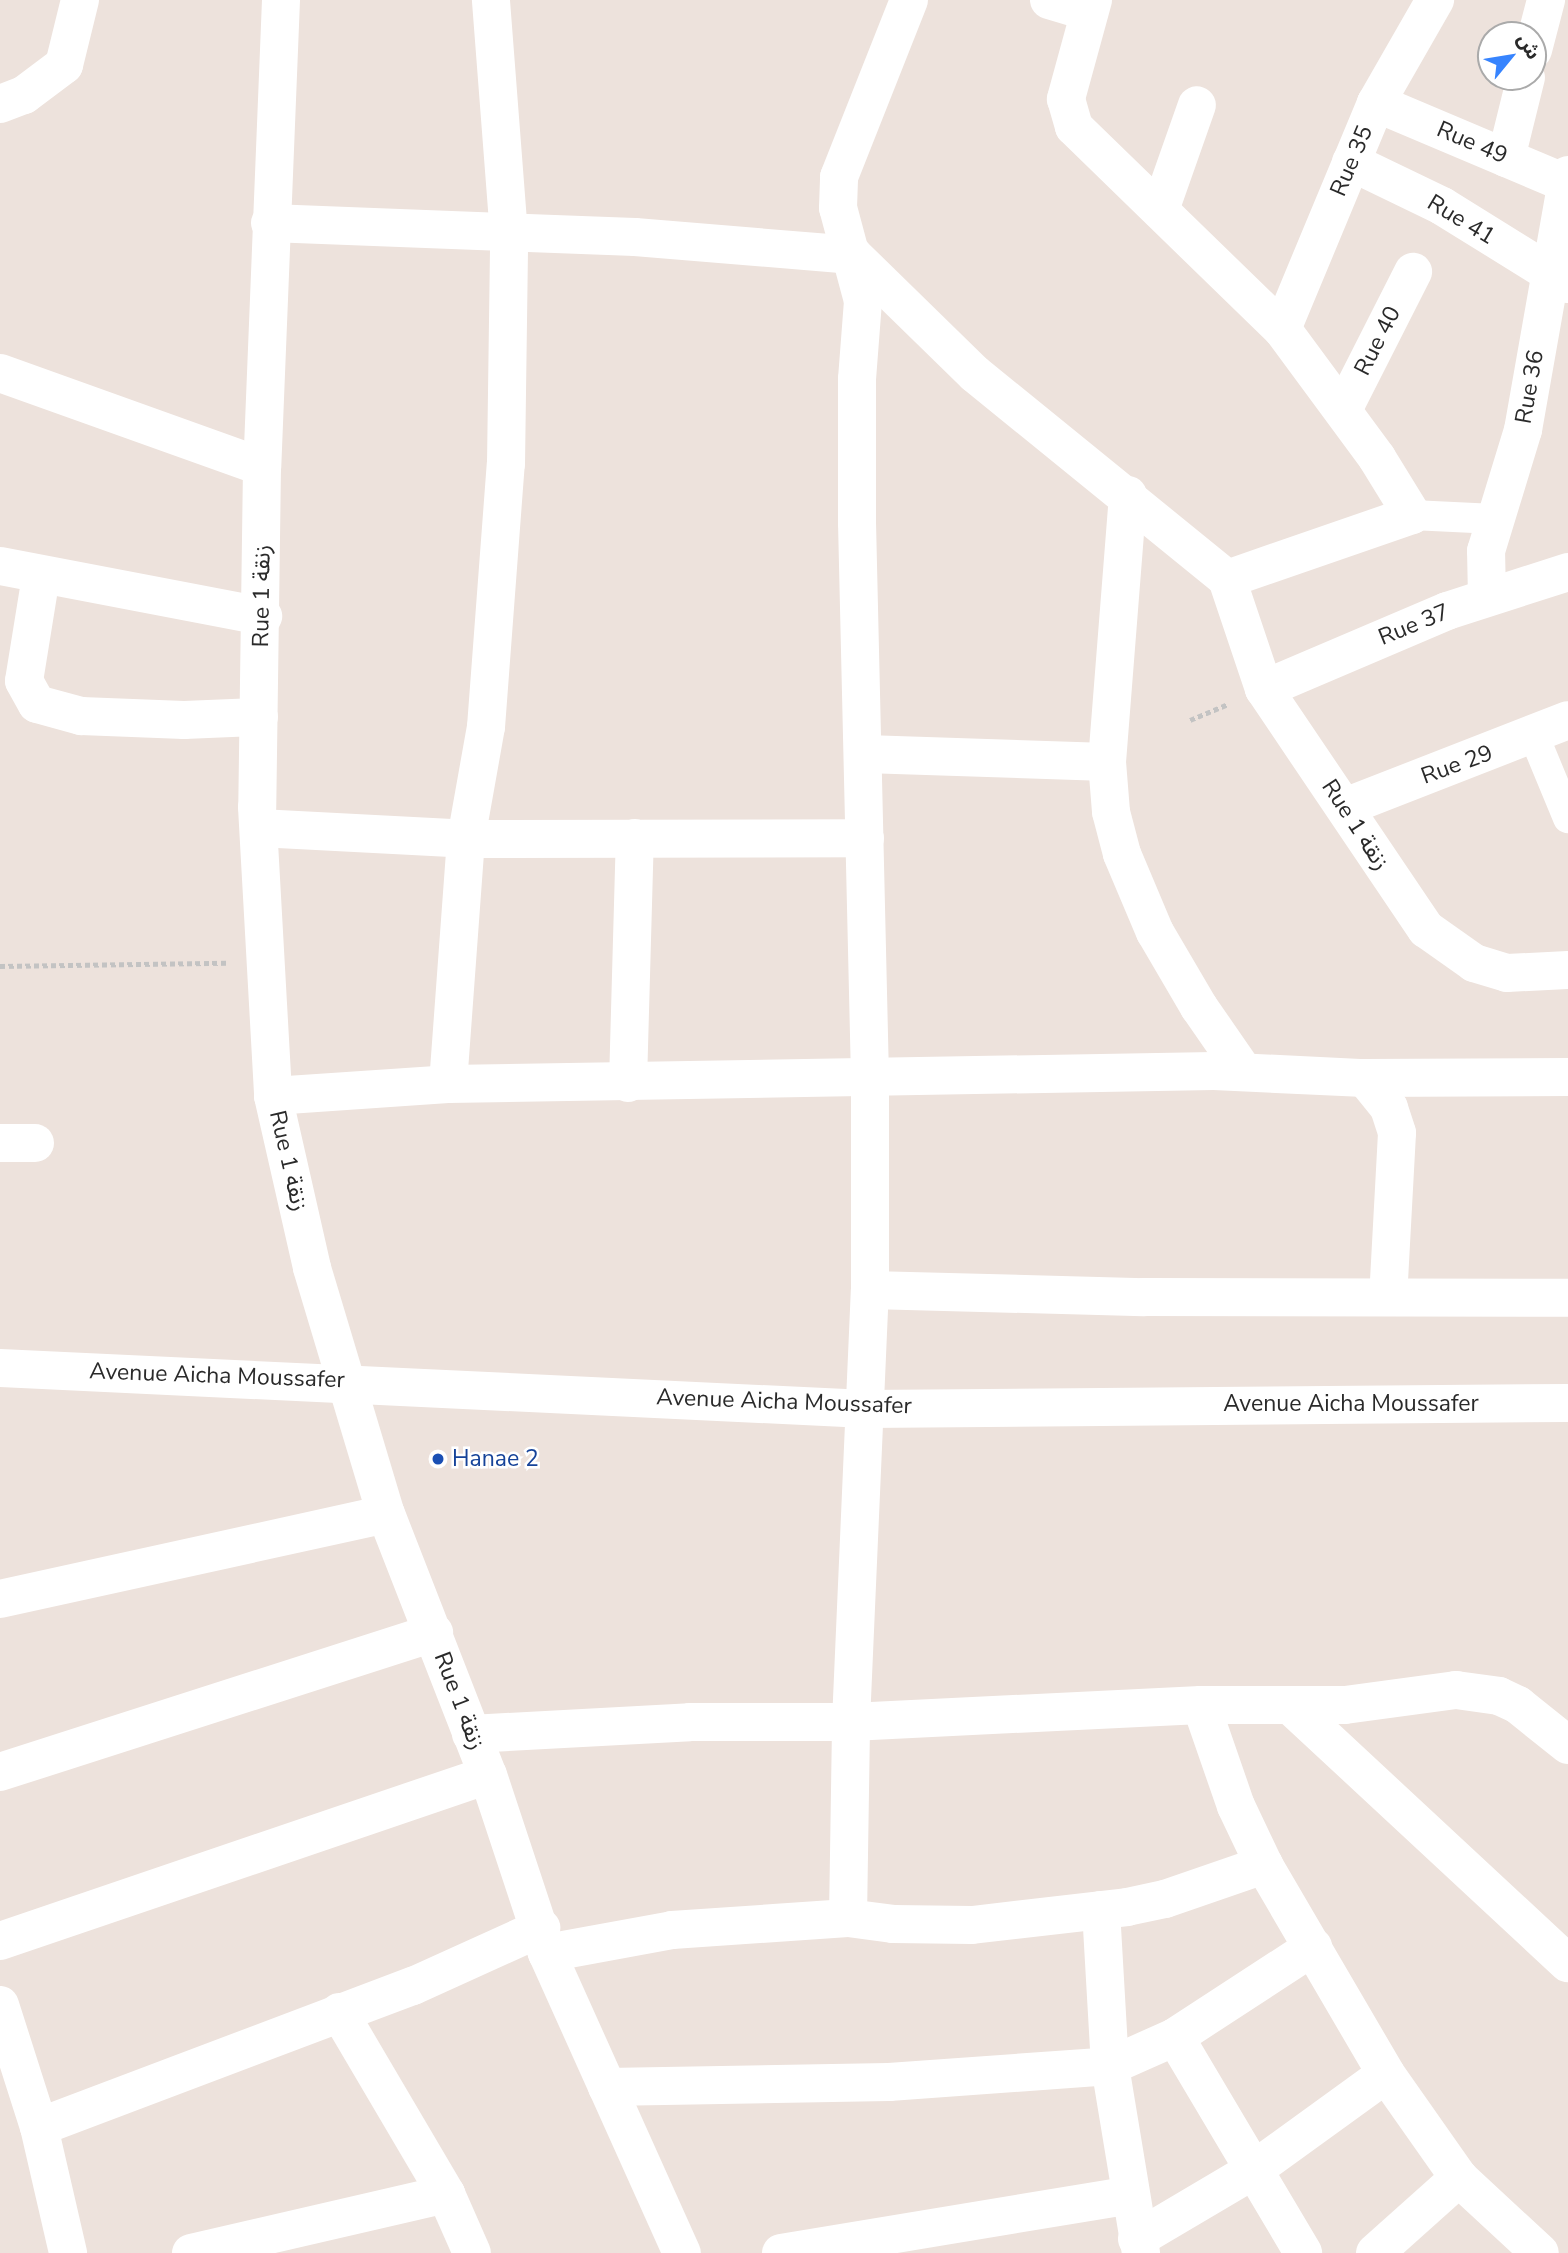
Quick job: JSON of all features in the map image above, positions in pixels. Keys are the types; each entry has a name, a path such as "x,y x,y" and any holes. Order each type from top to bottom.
{"street":[{"path":"0,104 24,95 64,65 79,0"},
{"name":"Rue 1 زنقة","path":"281,0 262,467 263,616 258,828 273,1096 313,1268 386,1514 488,1775 515,1866 544,1941 682,2253"},
{"path":"448,1084 466,839 486,727 500,575 509,235 491,0"},
{"path":"848,1918 851,1722 870,1290 870,1078 857,447 863,301 853,255 838,208 839,177 909,0"},
{"path":"1049,0 1091,6 1070,74 1066,99 1070,120 1282,329 1343,410 1412,516"},
{"name":"Rue 35","path":"1282,329 1376,103 1435,0"},
{"path":"1541,21 1546,0"},
{"path":"1561,0 1568,2"},
{"path":"1506,158 1523,91"},
{"name":"Rue 49","path":"1376,103 1506,158 1567,180"},
{"path":"1160,210 1197,105"},
{"name":"Rue 41","path":"1351,162 1442,206 1559,279"},
{"name":"Rue 36","path":"1487,597 1486,551 1523,430 1559,279 1567,180"},
{"path":"270,223 509,235 635,237 853,255 975,374 1128,495 1227,579 1412,516 1495,519"},
{"name":"Rue 40","path":"1343,410 1413,272"},
{"path":"0,373 262,467"},
{"path":"1128,495 1107,762 1114,827 1155,932 1199,1007 1244,1072"},
{"path":"0,566 41,576 263,616"},
{"name":"Rue 37","path":"1264,689 1487,597 1568,572"},
{"path":"41,576 24,681 37,704 81,716 184,720 259,717"},
{"name":"Rue 1 زنقة","path":"1227,579 1264,689 1345,807 1380,865 1426,929 1474,963 1507,972 1568,970"},
{"path":"1551,728 1568,818"},
{"name":"Rue 29","path":"1345,807 1551,728"},
{"path":"865,754 1107,762"},
{"path":"258,828 466,839 865,838"},
{"path":"628,1083 635,838"},
{"path":"273,1096 448,1084 1244,1072 1365,1078 1568,1077"},
{"path":"1365,1078 1389,1108 1397,1133 1388,1297"},
{"path":"870,1290 1568,1298"},
{"name":"Avenue Aicha Moussafer","path":"0,1368 345,1381 866,1409 1568,1404"},
{"path":"0,1600 386,1514"},
{"path":"0,1772 434,1633"},
{"path":"471,1734 690,1722 851,1722 1201,1705 1292,1706 1478,1691 1518,1705 1568,1745"},
{"path":"1201,1705 1236,1806 1264,1865 1386,2074 1459,2178 1540,2253"},
{"path":"1292,1706 1568,1963"},
{"path":"0,1941 488,1775"},
{"path":"39,2127 339,2012 544,1941 848,1918 893,1924 972,1925 1101,1910 1165,1899 1264,1865"},
{"path":"1101,1910 1110,2066 1139,2246 1252,2171 1386,2074"},
{"path":"607,2087 889,2082 1110,2066 1175,2037 1312,1947"},
{"path":"0,2005 39,2127 68,2253"},
{"path":"339,2012 446,2194 472,2253"},
{"path":"1175,2037 1303,2253"},
{"path":"1375,2253 1459,2178"},
{"path":"191,2253 446,2194"},
{"path":"781,2253 1130,2195"}],"path":[{"path":"0,966 264,963"}],"place":[{"name":"Hanae 2","path":"438,1459"}]}
